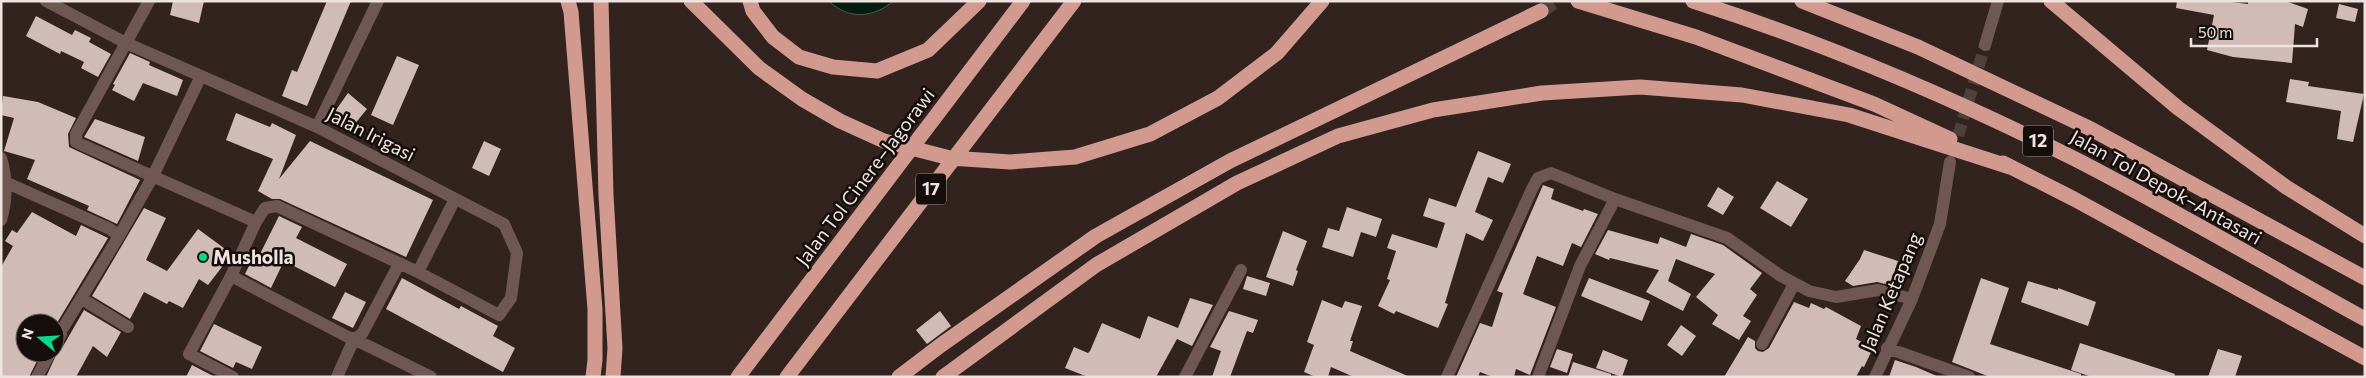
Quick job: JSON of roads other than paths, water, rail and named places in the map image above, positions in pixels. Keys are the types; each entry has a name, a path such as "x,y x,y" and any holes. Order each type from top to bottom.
{"highway":[{"path":"568,1 571,12 595,309 593,377"},
{"path":"601,1 606,195 615,348 613,377"},
{"path":"690,1 759,68 802,99 840,121 884,141 950,158 1010,162 1075,157 1150,134 1218,98 1277,52 1322,1"},
{"path":"750,1 754,11 773,37 799,57 833,67 877,71 928,50 979,1"},
{"name":"Jalan Tol Cinere–Jagorawi","path":"738,377 1023,1"},
{"name":"17","path":"787,377 1074,1"},
{"path":"1578,1 1696,37 1874,104 2074,199 2365,358"},
{"name":"Jalan Tol Depok–Antasari","path":"1693,1 1774,27 1904,80 2003,124 2079,161 2365,319"},
{"name":"Jalan Tol Depok–Antasari","path":"1802,1 1918,47 2091,129 2365,278"},
{"path":"2051,1 2178,108 2286,188 2365,236"},
{"path":"899,377 941,344 1096,236 1230,161 1541,11"},
{"path":"943,377 1096,265 1237,183 1338,136 1433,110 1542,93 1640,87 1742,95 1849,115 2010,167"}],"street":[{"name":"Jalan Irigasi","path":"46,1 126,43 317,126 504,224 517,253 511,298 499,315 418,272"},
{"path":"149,1 76,137 80,144 152,178 256,222"},
{"path":"317,126 378,1"},
{"path":"1985,45 1998,1"},
{"path":"65,325 152,178 200,76"},
{"path":"1,158 5,182 5,208 1,220"},
{"name":"Jalan Ketapang","path":"1874,377 1912,299 1940,224 1950,162"},
{"path":"1447,377 1538,178 1545,174 1559,174 1614,199 1727,238 1794,284 1820,295 1836,297 1872,290 1912,299"},
{"path":"5,182 110,229 119,236"},
{"path":"233,377 189,354 232,276 256,222 265,208 277,206 418,272 455,199"},
{"path":"1538,377 1580,266 1614,199"},
{"path":"337,377 354,339 362,334 399,264"},
{"path":"1185,377 1241,270"},
{"path":"232,276 431,377"},
{"path":"1762,344 1794,284"},
{"path":"82,298 128,327"},
{"path":"1888,348 1969,377"},
{"path":"38,377 45,363"}],"tunnel":[{"path":"1541,11 1555,1"},
{"path":"1953,153 1985,45"}],"place":[{"name":"Musholla","path":"203,257"}]}
